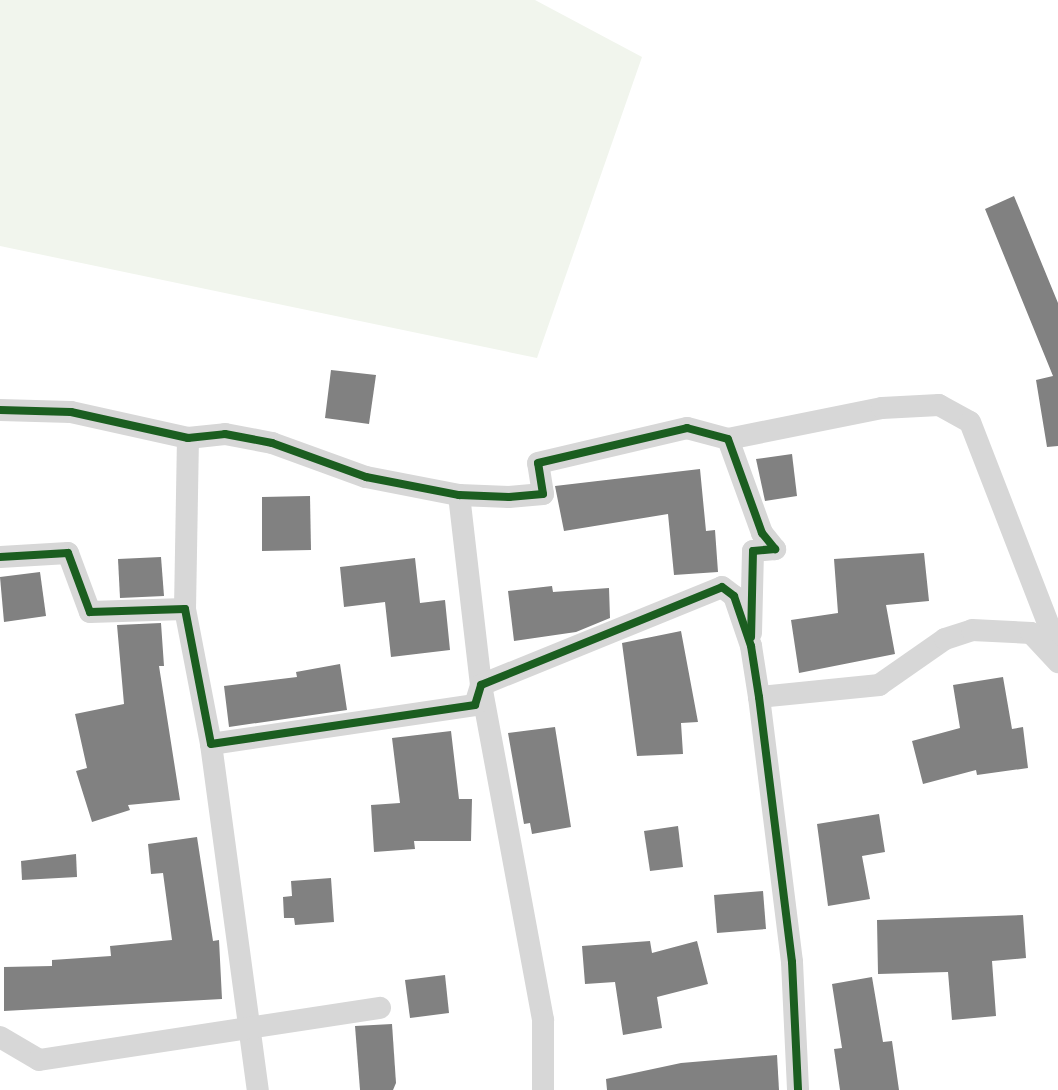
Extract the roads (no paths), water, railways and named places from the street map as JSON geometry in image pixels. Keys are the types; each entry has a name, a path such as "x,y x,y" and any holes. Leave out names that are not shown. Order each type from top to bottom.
{"street":[{"path":"0,410 71,412 188,438 225,434 272,443 366,477 459,495 543,494 537,463 687,428 728,439 882,408 939,405 970,422 1058,649"},
{"path":"188,438 185,609 211,744 258,1090"},
{"path":"728,439 762,533 775,549 753,551 751,646 792,962 798,1090"},
{"path":"459,495 481,685 543,1020 543,1090"},
{"path":"0,557 68,553 90,612 185,609"},
{"path":"481,685 722,587 734,597 751,646"},
{"path":"759,697 879,685 945,639 972,630 1031,633 1058,662"},
{"path":"211,744 475,705 481,685"},
{"path":"0,1037 39,1060 249,1030 380,1008"}]}
